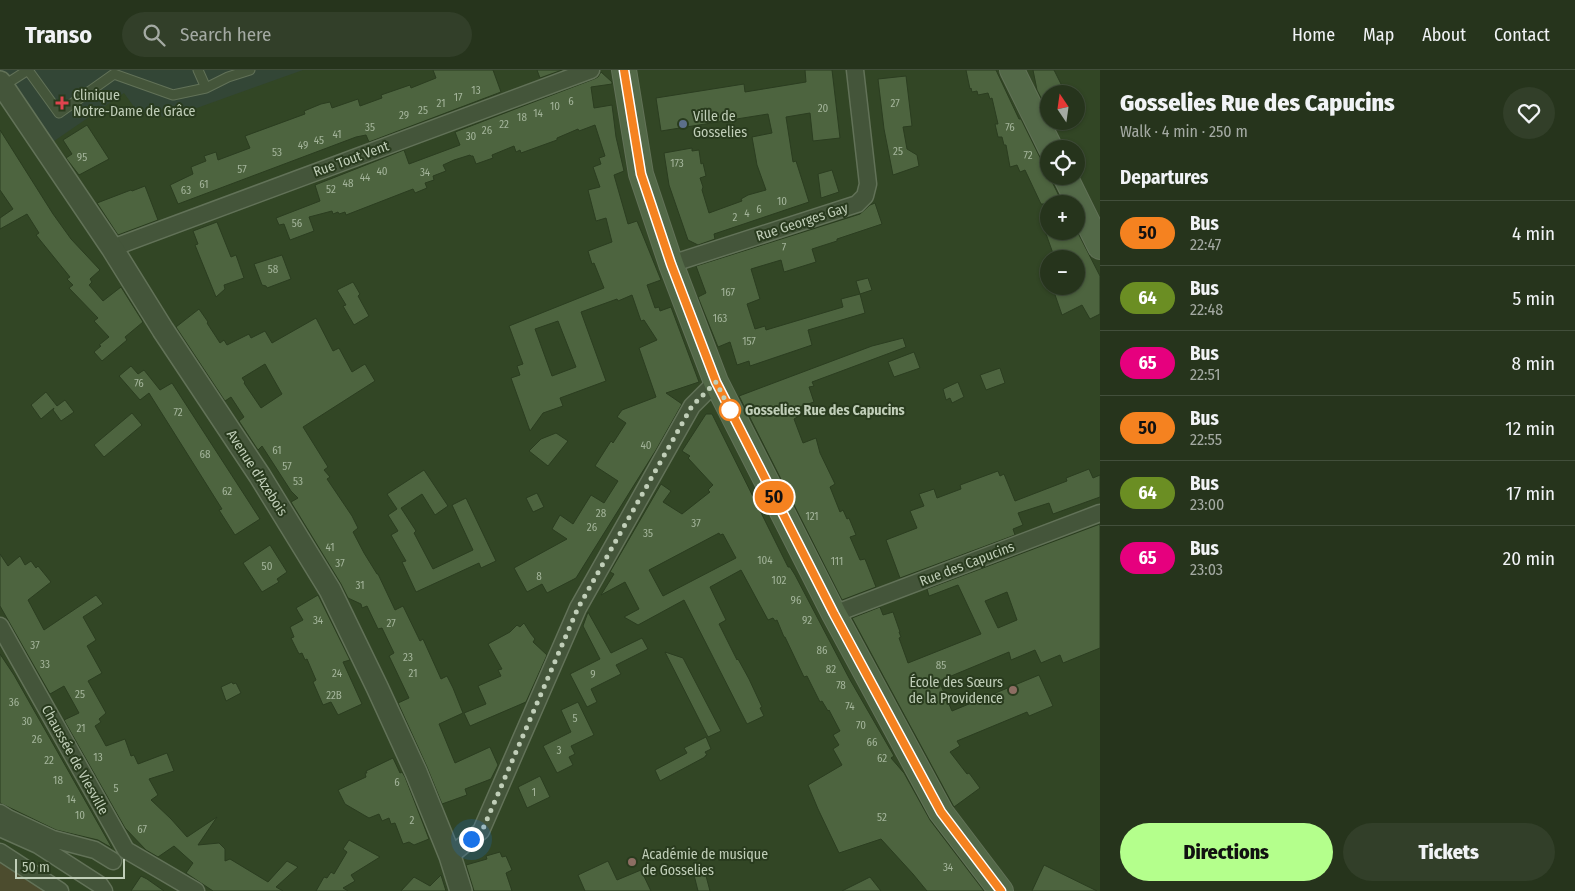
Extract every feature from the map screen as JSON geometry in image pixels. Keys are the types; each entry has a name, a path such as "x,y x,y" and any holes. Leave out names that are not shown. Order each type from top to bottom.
{"main road":[{"path":"624,70 641,174 671,264 716,382 834,614 941,812 1001,891"},
{"path":"1012,70 1047,140"},
{"path":"1069,185 1100,247"}],"street":[{"name":"Rue Tout Vent","path":"112,248 590,70"},
{"name":"Rue Georges Gay","path":"671,264 857,204 865,196 868,184 856,70"},
{"name":"Avenue d'Azebois","path":"1,84 112,248 260,476 330,590 412,764 450,856 461,891"},
{"path":"450,856 482,831 578,608 692,406 716,382"},
{"name":"Rue des Capucins","path":"834,614 1100,513"},
{"name":"Chaussée de Viesville","path":"0,626 126,850"},
{"path":"0,813 53,839 96,850 113,861"},
{"path":"0,828 38,845 100,889 113,861 126,850 196,891"},
{"path":"0,852 60,891"}],"lane":[{"path":"1,84 28,70 59,113 114,74 174,95 206,88 227,73 250,70"},
{"path":"198,70 206,88"}],"shaded area":[{"name":"Clinique Notre-Dame de Grâce","path":"0,70 303,70 169,118 137,111 124,93 44,148 0,82"},
{"path":"0,854 58,891 0,891"}],"building":[{"path":"433,70 493,70 501,92 369,142 366,135 356,137 178,204 170,185 193,174 191,167 206,161 204,156 216,152 218,160 250,148 245,136 305,114 304,111 321,104 330,102 332,108 358,99 360,106 382,98 381,95 410,85 411,88 436,78"},
{"path":"537,70 562,70 540,78"},
{"path":"805,70 832,70 840,138 813,141 810,113 786,117 793,162 796,161 809,202 714,234 715,239 698,245 688,240 669,185 664,153 692,148 692,151 699,150 701,164 703,163 706,176 700,178 709,213 742,201 741,199 748,195 766,190 757,165 752,137 772,133 768,114 661,131 656,98 744,84 745,92 806,82"},
{"path":"966,70 996,70 1040,157 1040,185 1054,185 1059,195 1040,195 1040,202 1025,170 1020,172 1017,165 1010,167 1006,145 1004,145 1002,137 998,137 995,124 998,124 992,98 990,99 988,93 978,95 977,91 972,92"},
{"path":"1033,70 1054,70 1062,85 1040,85 1040,96"},
{"path":"601,72 612,82 612,84 591,87 594,108 612,105 616,137 624,171 614,175 628,224 637,221 661,280 647,285 655,308 659,307 660,311 671,307 699,382 666,393 682,404 656,450 576,578 547,593 542,584 527,592 514,568 567,539 552,529 560,515 573,524 591,495 604,503 618,481 595,466 611,441 613,443 626,423 617,417 622,410 656,397 639,348 657,340 644,320 641,321 632,295 581,312 606,381 560,398 563,406 543,413 530,431 511,378 520,375 517,366 523,364 509,326 604,288 588,251 612,242 606,218 596,221 588,190 600,187 593,167 601,164 599,158 605,156 595,125 579,131 578,129 557,138 557,140 521,153 520,150 516,152 514,146 492,155 493,158 476,164 473,156 470,155 454,160 443,165 446,171 433,176 434,180 425,183 427,188 415,193 413,189 346,215 345,212 333,214 332,211 309,217 314,231 290,240 284,224 279,225 276,218 320,201 315,185 404,150 409,164 460,145 455,132 598,77","holes":["558,321 576,367 552,376 535,329"]},
{"path":"906,76 912,126 903,127 907,149 917,155 919,166 893,175 884,129 878,79"},
{"path":"87,125 109,159 79,175 66,158 72,154 63,140"},
{"path":"0,130 53,214 71,239 100,270 90,279 92,282 89,285 103,301 121,287 143,322 125,337 127,340 102,361 94,352 109,337 94,321 98,318 69,288 73,285 67,279 70,277 36,235 39,233 27,214 0,229 0,218 13,209 0,190"},
{"path":"832,170 839,192 821,198 818,174"},
{"path":"145,186 158,220 118,235 97,203"},
{"path":"875,203 882,224 812,249 816,262 784,272 781,260 751,269 760,299 747,304 755,329 765,326 766,330 843,307 841,299 860,294 865,313 808,330 812,345 750,366 749,361 737,365 730,342 718,347 698,297 706,293 696,266 860,214"},
{"path":"217,222 231,257 236,255 244,278 224,285 225,289 216,297 195,245 198,244 193,231"},
{"path":"1048,240 1082,240 1100,276 1100,314 1090,319 1082,305 1062,315 1055,295 1085,295 1085,250 1052,250"},
{"path":"282,255 291,279 267,288 262,285 254,264"},
{"path":"868,278 872,290 860,294 856,281"},
{"path":"353,282 369,316 354,325 343,306 346,305 337,290"},
{"path":"199,309 220,343 224,340 227,345 249,334 251,338 265,331 272,343 316,318 333,351 339,348 352,372 365,364 375,381 303,427 328,467 324,470 330,477 327,479 352,516 358,528 353,532 378,574 395,610 403,606 420,641 423,639 441,679 447,676 453,688 463,713 439,724 455,763 490,747 498,765 491,779 465,789 467,795 442,804 398,703 409,698 389,656 394,653 382,628 378,629 367,606 362,608 361,604 348,598 291,502 298,498 291,491 262,446 258,450 239,421 244,417 231,397 225,401 176,327","holes":["265,364 282,394 261,408 242,378"]},
{"path":"903,338 906,347 812,382 814,386 809,387 814,402 796,408 799,416 794,419 803,443 816,438 820,453 835,484 830,487 840,512 843,510 847,519 849,518 856,535 850,537 860,560 865,559 876,587 842,600 739,396 872,346"},
{"path":"914,352 920,368 894,377 888,362"},
{"path":"131,366 138,374 144,370 160,390 172,383 260,519 235,535 219,510 222,509 149,393 140,400 119,376"},
{"path":"1000,368 1005,383 986,390 980,375"},
{"path":"958,382 964,397 952,403 950,398 946,400 943,389"},
{"path":"46,392 57,406 65,400 74,412 61,421 53,410 54,408 41,419 31,405"},
{"path":"132,413 142,425 104,457 94,445"},
{"path":"706,414 712,414 788,567 790,567 795,575 849,678 894,756 891,758 904,773 930,820 984,891 927,891 881,839 839,853 808,785 842,765 833,749 839,745 833,735 840,731 829,710 822,701 820,702 807,676 804,677 777,620 775,621 773,618 768,620 741,570 710,587 726,620 719,624 762,707 760,708 764,716 747,724 684,600 638,625 624,617 639,609 625,582 601,595 614,574 610,572 661,484 671,491 663,502 682,514 710,492 708,490 713,485 688,458 690,456 682,451","holes":["719,533 720,535 723,534 736,558 663,596 649,570"]},
{"path":"556,433 568,441 548,466 529,451 541,439"},
{"path":"1089,469 1093,478 1100,475 1100,497 1053,514 1049,503 1018,513 1023,525 1013,529 1015,535 900,578 886,540 917,528 910,511 924,506 919,494 934,489 937,498 961,489 960,485 998,471 1000,476 1004,474 1015,501 1067,481 1066,478"},
{"path":"424,470 448,506 435,515 422,494 401,508 416,531 414,533 433,569 473,550 452,505 466,498 496,561 481,568 479,563 416,592 402,562 406,561 391,535 398,531 388,515 397,509 387,494"},
{"path":"537,493 544,507 533,512 526,498"},
{"path":"1100,524 1100,648 1063,663 1060,655 1041,663 1035,650 1011,660 1009,652 939,681 952,711 1039,675 1053,706 1029,716 1027,712 957,741 960,746 950,752 980,788 954,807 852,618 880,607 883,615 893,612 900,632 901,637 899,638 908,663 981,634 958,585 929,596 927,589","holes":["1007,592 1017,620 998,628 985,601"]},
{"path":"270,545 287,572 277,579 279,582 262,592 243,563"},
{"path":"0,554 8,566 20,556 25,565 31,561 36,568 38,566 51,582 28,600 44,630 96,595 103,604 83,617 96,640 87,646 102,673 88,681 106,713 99,719 101,722 95,726 106,746 125,739 131,756 134,755 138,764 167,753 174,771 149,779 158,795 151,800 187,837 217,817 198,845 219,843 225,849 225,861 230,859 268,882 287,861 298,867 276,887 283,891 213,891 186,873 193,863 174,846 158,857 146,850 125,828 64,720 79,713 64,686 50,694 0,606"},
{"path":"318,595 350,660 343,662 362,704 338,715 331,702 323,705 313,682 316,680 307,659 305,660 302,653 299,654 291,638 294,637 290,627 303,620 296,608"},
{"path":"588,612 611,653 642,638 648,649 616,665 621,674 591,689 597,702 587,707 570,674 600,659 583,626"},
{"path":"524,623 535,639 533,642 547,655 526,702 470,726 464,713 486,704 478,686 501,676 498,670 502,669 488,644 510,632 517,625 520,627"},
{"path":"665,652 683,658 721,731 708,737"},
{"path":"0,654 14,675 112,848 98,840 56,830 0,803"},
{"path":"232,682 233,684 236,683 241,693 226,701 221,687"},
{"path":"578,702 594,735 571,746 575,754 569,757 573,765 557,773 543,746 571,732 561,710"},
{"path":"706,737 711,749 705,752 707,755 705,757 660,781 655,770 687,753 684,748"},
{"path":"393,758 400,773 402,772 405,777 429,839 414,845 409,842 403,844 395,823 391,824 389,818 382,821 379,814 369,818 345,804 338,790 366,777 366,771"},
{"path":"540,776 550,797 527,808 518,787"},
{"path":"349,840 380,857 351,875 355,881 343,888 348,891 316,891 324,877 327,878 331,872 334,874 347,852 343,849"},
{"path":"500,852 502,857 506,856 512,870 506,873 512,891 474,891 466,865 487,859 486,856"},
{"path":"608,861 617,880 641,870 651,891 585,891 578,875"},
{"path":"1044,865 1097,891 1032,891"},
{"path":"705,872 710,891 698,891 694,875"},
{"path":"441,875 446,891 401,891 414,877 430,886"},
{"path":"141,876 147,879 164,891 131,891"},
{"path":"870,877 881,891 842,891"}],"bus line":[{"name":"50","path":"624,70 641,174 671,264 716,382 834,614 941,812 1001,891"}],"place":[{"name":"Clinique Notre-Dame de Grâce","path":"62,103"},
{"name":"Ville de Gosselies","path":"683,124"},
{"name":"Gosselies Rue des Capucins","path":"730,410"},
{"name":"École des Sœurs de la Providence","path":"1013,690"},
{"name":"Académie de musique de Gosselies","path":"632,862"}],"route":[{"path":"471,839 482,831 578,608 692,406 716,382 730,410"}]}
